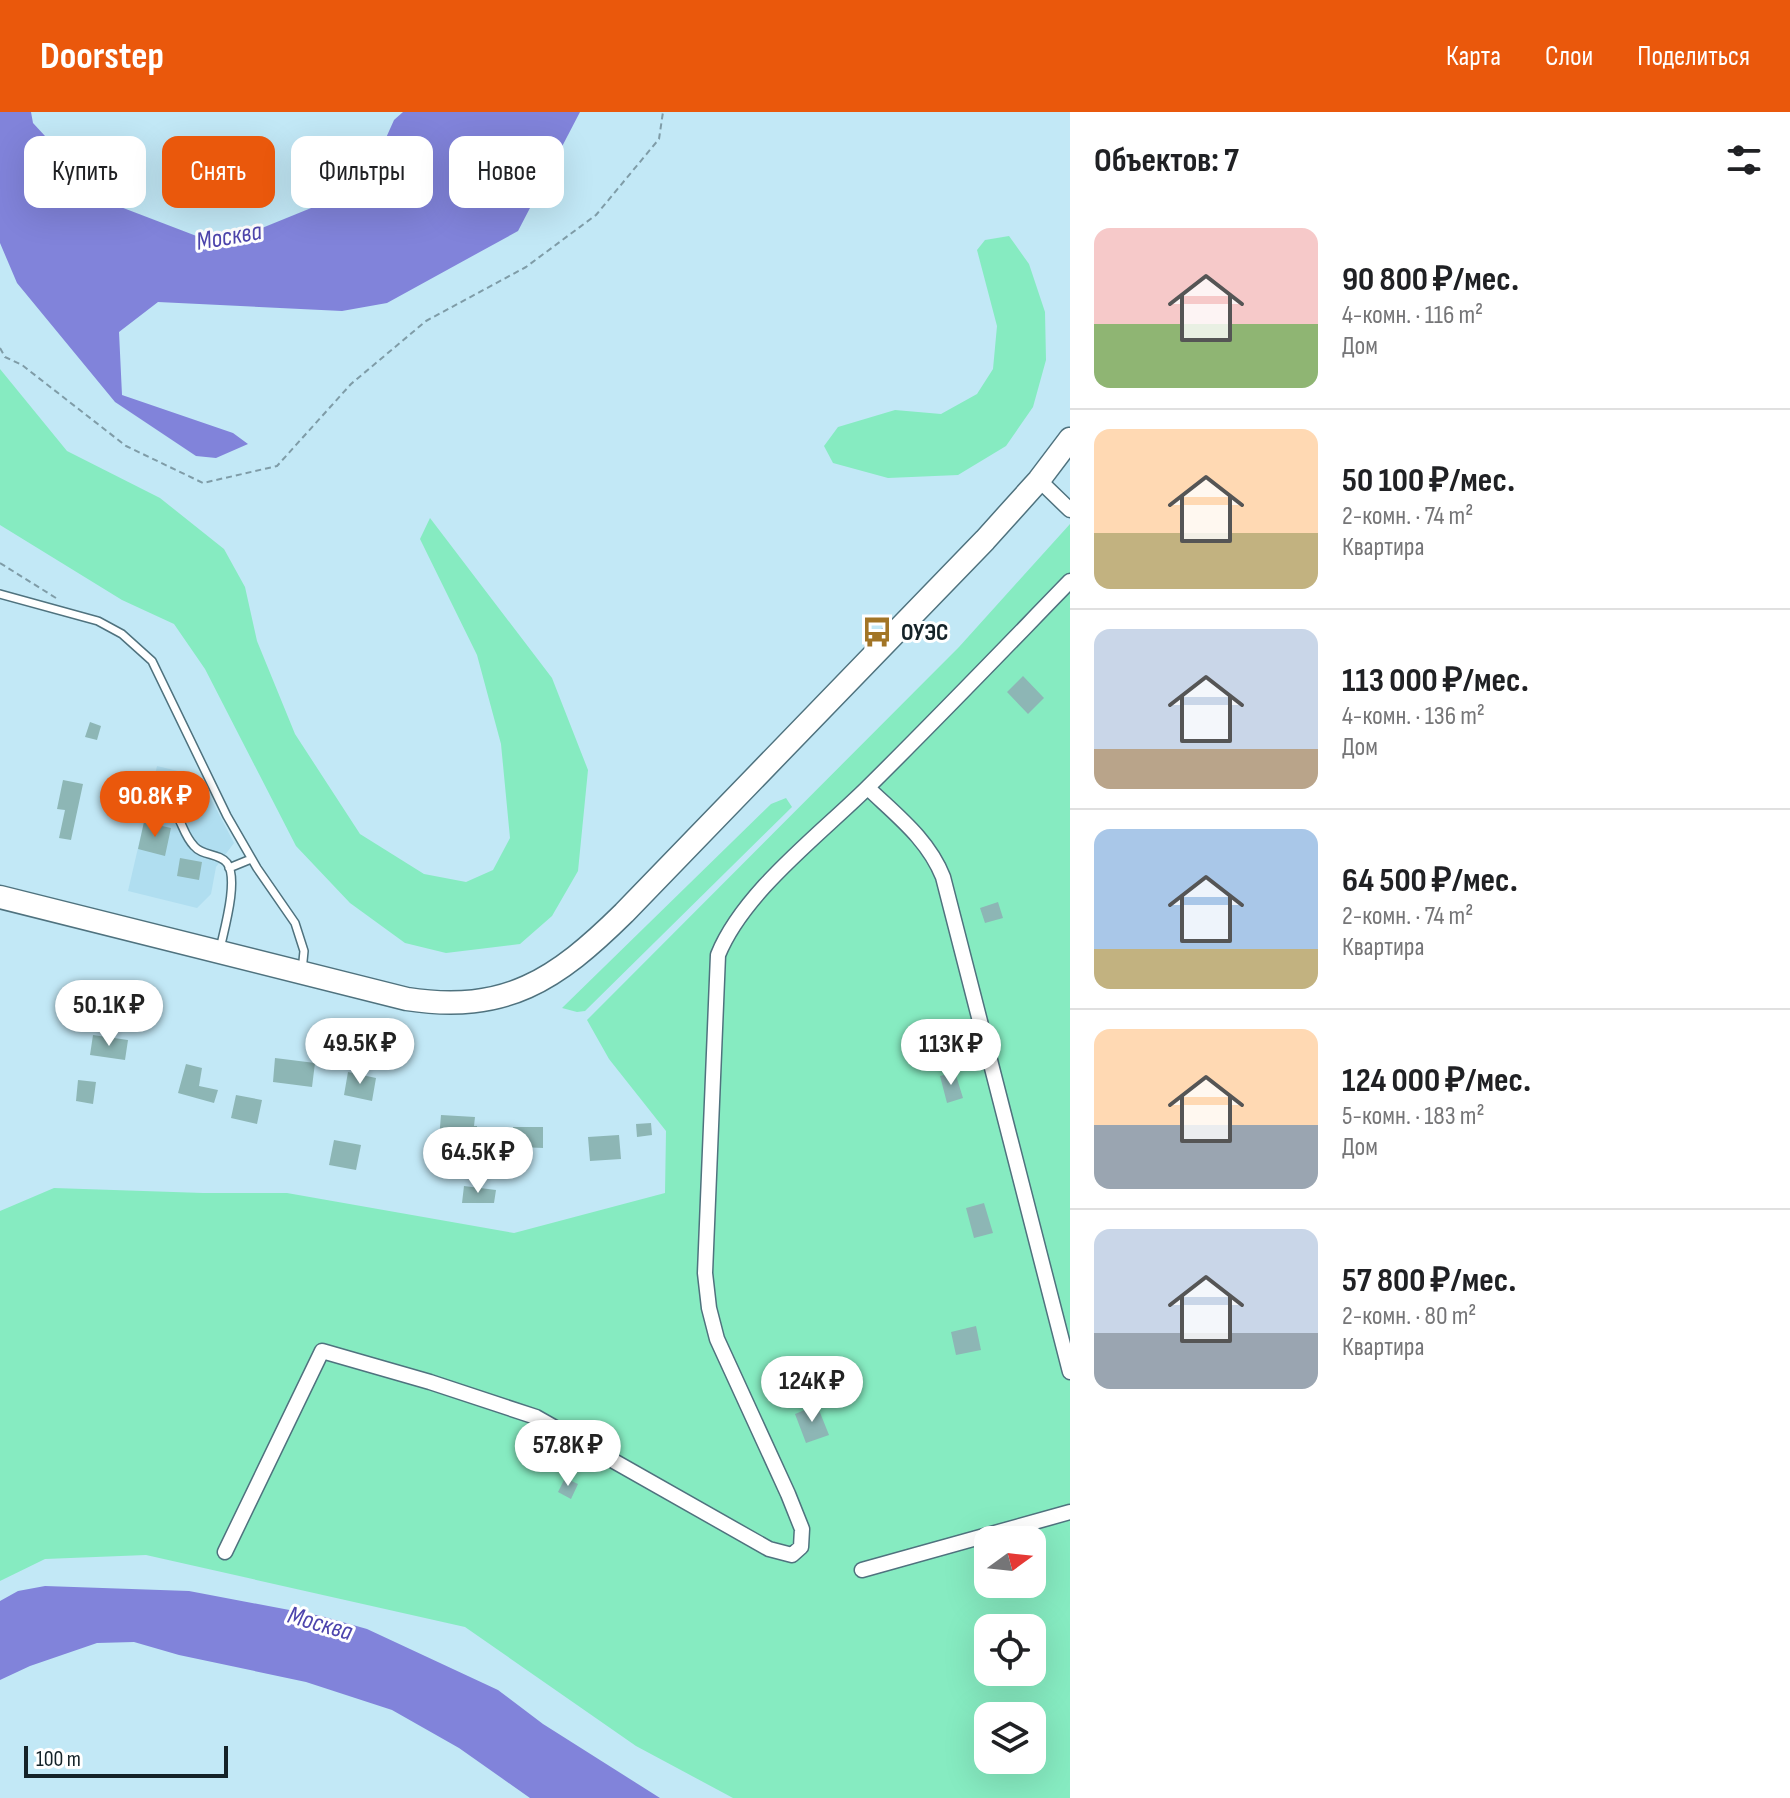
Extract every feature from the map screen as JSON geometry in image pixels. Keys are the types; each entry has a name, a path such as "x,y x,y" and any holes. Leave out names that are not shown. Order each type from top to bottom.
{"main road":[{"path":"0,897 407,999 457,1004 513,993 563,967 603,935 985,540 1039,480 1070,439"}],"street":[{"path":"1039,480 1069,505"},
{"path":"225,1552 322,1351 536,1417 769,1549 792,1555 801,1547 802,1529 717,1339 709,1308 705,1273 718,955 727,932 751,901 868,788 1070,581"},
{"path":"868,788 923,841 943,877 1070,1372"},
{"path":"862,1570 1070,1512"}],"lane":[{"path":"0,594 98,621 122,634 152,661 221,805 251,859 295,923 304,951 302,973"},
{"path":"161,803 172,807 194,847 224,860 229,868 228,914 219,951"},
{"path":"229,868 251,859"}],"path":[{"path":"0,354 22,365 126,446 203,483 277,466 351,384 426,321 526,267 596,215 659,139 663,112"},
{"path":"0,348 5,357"},
{"path":"0,563 60,601"}],"shaded area":[{"path":"157,766 199,776 234,843 216,867 211,894 197,908 128,891"}],"green space":[{"path":"1009,236 1029,264 1045,312 1046,360 1033,407 1006,446 958,475 888,478 833,463 824,446 838,427 895,410 941,414 977,394 993,369 997,326 977,250 985,240"},
{"path":"0,369 67,451 160,498 224,549 245,587 257,641 295,734 360,834 424,874 466,882 493,870 510,838 501,744 477,655 420,539 430,518 552,678 588,770 578,871 552,916 520,944 446,953 405,943 350,903 296,846 205,669 174,624 122,600 0,525"},
{"path":"1070,524 1070,1798 733,1798 636,1746 465,1627 146,1555 45,1559 0,1581 0,1211 54,1188 287,1193 514,1233 665,1193 666,1131 609,1059 587,1020 959,647"},
{"path":"786,798 792,807 585,1011 562,1008 771,804"}],"water":[{"path":"0,112 31,112 33,123 45,136 24,136 24,208 123,208 220,245 311,208 433,208 433,136 387,136 394,120 403,112 580,112 564,143 564,136 449,136 449,208 530,208 518,231 387,303 342,311 158,302 119,332 122,395 233,433 248,444 216,458 196,456 115,402 17,283 0,243"},
{"name":"Москва","path":"45,1586 189,1591 321,1616 367,1629 498,1690 543,1724 660,1798 530,1798 459,1748 392,1710 306,1682 179,1655 134,1642 97,1643 0,1680 0,1601 18,1591"}],"building":[{"path":"1023,676 1044,698 1028,714 1007,692"},
{"path":"90,722 101,726 97,740 85,737"},
{"path":"63,780 83,784 71,840 59,838 65,810 57,809"},
{"path":"144,822 171,828 165,856 138,849"},
{"path":"180,858 202,862 199,880 177,876"},
{"path":"998,902 1003,918 985,923 980,908"},
{"path":"336,1034 357,1037 354,1053 333,1050"},
{"path":"93,1035 128,1040 125,1060 90,1055"},
{"path":"275,1058 315,1063 312,1087 273,1082"},
{"path":"186,1064 202,1068 199,1086 218,1090 214,1103 178,1093"},
{"path":"348,1072 376,1078 372,1101 344,1095"},
{"path":"955,1072 963,1098 947,1103 940,1076"},
{"path":"78,1080 96,1082 93,1104 76,1101"},
{"path":"236,1095 262,1100 257,1124 231,1118"},
{"path":"441,1115 475,1117 477,1130 513,1133 513,1127 543,1127 543,1148 476,1145 475,1153 456,1151 457,1141 439,1139"},
{"path":"651,1123 652,1135 637,1137 636,1124"},
{"path":"619,1135 621,1159 590,1161 588,1137"},
{"path":"334,1140 361,1145 356,1170 329,1165"},
{"path":"464,1186 496,1190 494,1203 462,1203"},
{"path":"984,1203 993,1233 974,1238 966,1208"},
{"path":"976,1326 981,1350 956,1355 951,1332"},
{"path":"817,1405 829,1435 806,1443 795,1414"},
{"path":"565,1478 578,1484 571,1499 558,1492"}],"place":[{"name":"ОУЭС","path":"877,632"}]}
